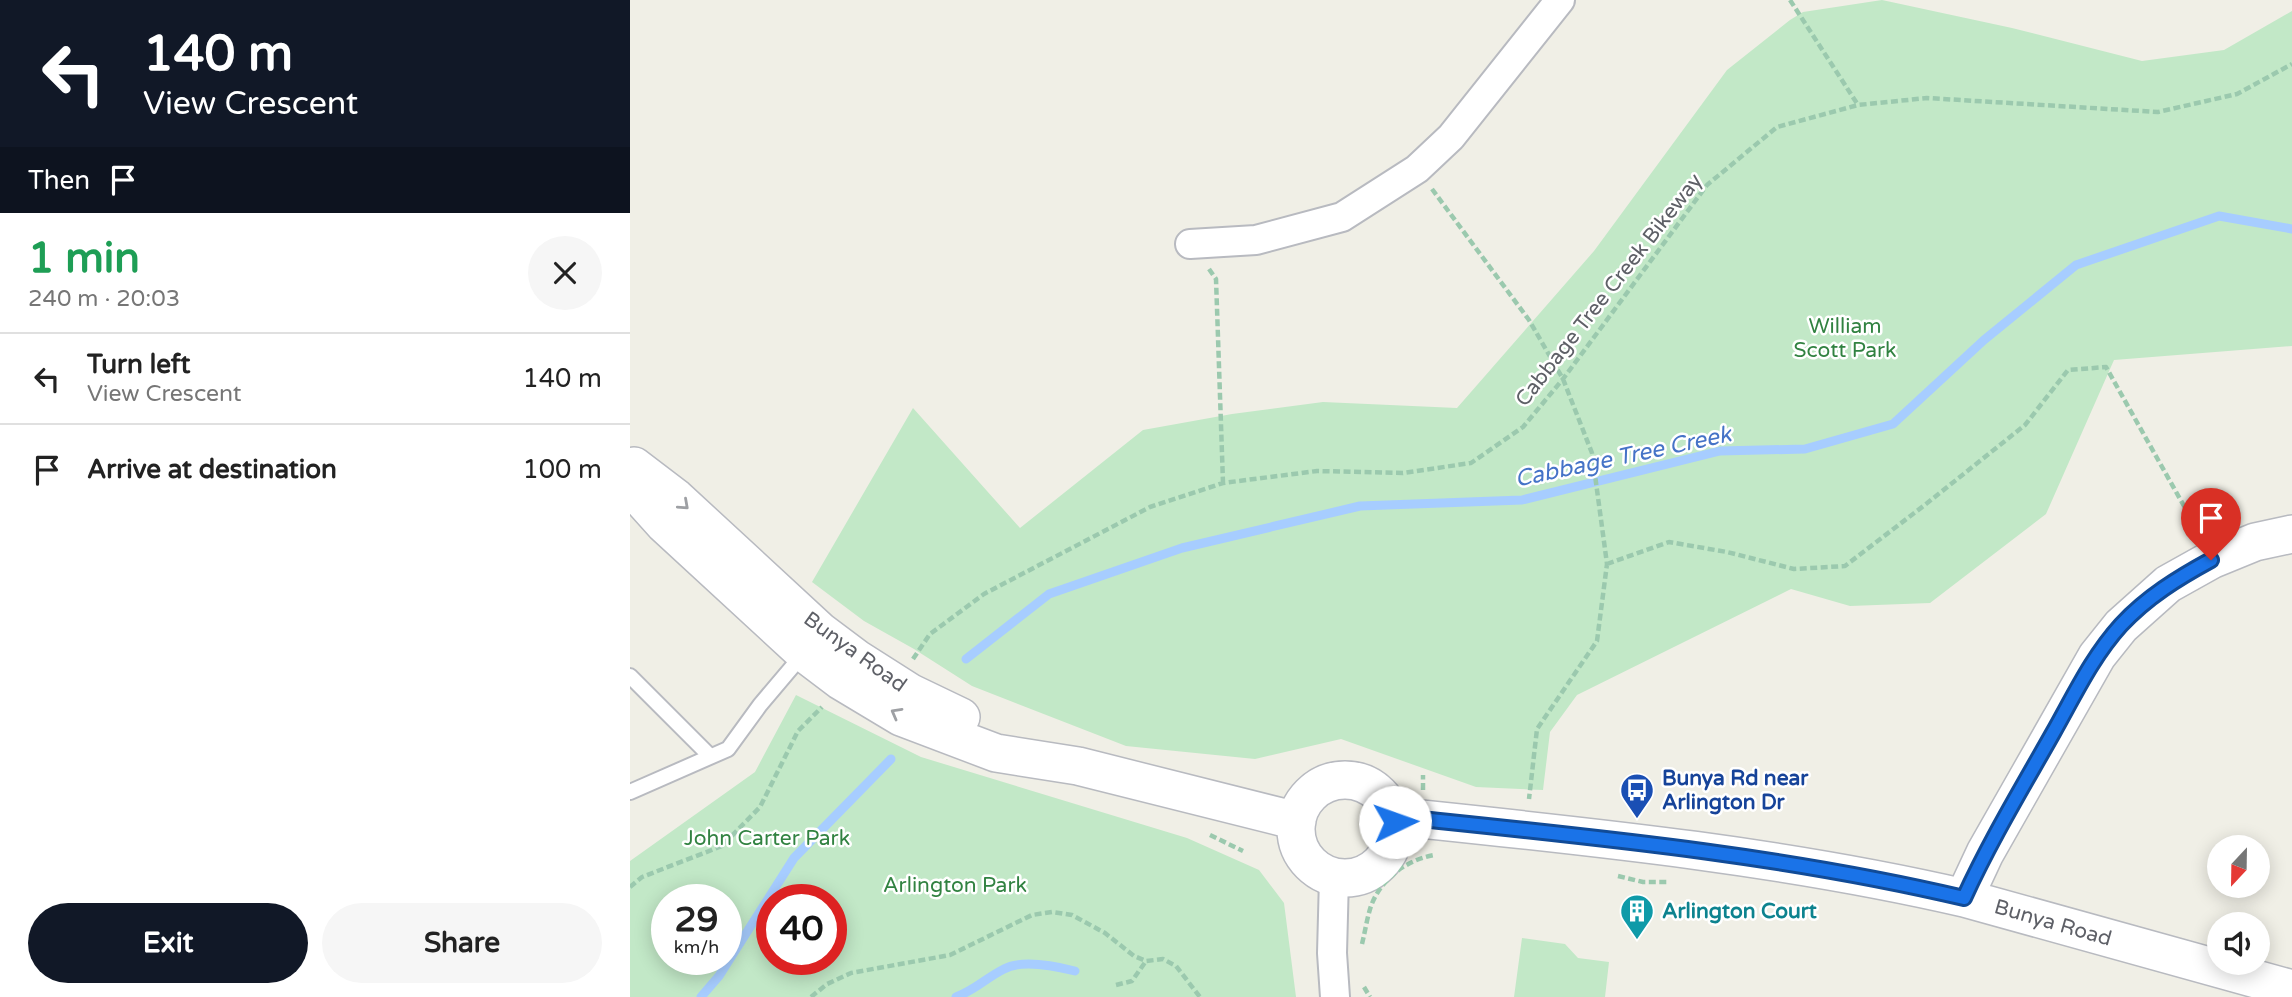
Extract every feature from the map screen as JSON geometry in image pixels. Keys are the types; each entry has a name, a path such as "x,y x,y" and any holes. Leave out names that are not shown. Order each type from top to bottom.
{"street":[{"path":"1190,244 1256,240 1342,217 1416,169 1451,137 1560,0"},
{"name":"Bunya Road","path":"630,463 676,498 812,642 841,681 901,717 996,753 1078,766 1297,821"},
{"name":"Bunya Road","path":"630,486 664,524 812,642"},
{"path":"1964,898 1985,853 2097,656 2121,626 2168,584 2211,560 2255,542 2292,534"},
{"path":"1338,780 1354,781 1375,790 1390,807 1395,822 1395,838 1389,853 1379,866 1366,875 1350,879 1334,878 1308,863 1300,850 1296,835 1297,821 1302,806 1311,793 1338,780"},
{"name":"Bunya Road","path":"1395,822 1421,819 1754,858 1921,888 2292,989"},
{"path":"1334,878 1332,953 1335,997"}],"lane":[{"path":"630,792 728,749 812,642"},
{"path":"630,676 710,757"}],"path":[{"path":"1790,0 1858,105"},
{"name":"Cabbage Tree Creek Bikeway","path":"909,664 930,635 984,594 1150,507 1223,483 1317,471 1403,473 1471,463 1522,427 1563,379 1707,185 1777,127 1858,105 1927,98 2158,112 2237,94 2292,64"},
{"path":"1416,169 1529,320 1563,379 1592,453 1607,564 1597,641 1537,729 1529,801"},
{"path":"1190,244 1216,279 1223,483"},
{"path":"1607,564 1669,542 1727,552 1794,569 1845,566 2025,425 2068,370 2106,367 2200,535 2211,560"},
{"path":"630,887 642,877 722,846 760,807 798,731 825,704"},
{"path":"1359,957 1372,904 1404,864 1421,857"},
{"path":"811,997 827,984 851,973 950,955 1032,915 1052,912 1072,915 1105,933 1134,956 1146,961 1163,959 1176,966 1200,997"},
{"path":"1116,985 1132,981 1146,961"}],"green space":[{"name":"William Scott Park","path":"1882,0 2012,28 2142,61 2224,50 2292,11 2292,346 2114,360 2046,514 1930,603 1850,606 1791,589 1577,695 1550,732 1543,790 1476,787 1341,739 1255,759 1126,746 972,686 864,621 812,582 913,408 1020,528 1143,430 1232,414 1323,402 1457,408 1594,251 1727,70 1803,12"},
{"name":"Arlington Park","path":"796,695 921,757 1187,838 1259,870 1284,903 1296,997 630,997 630,861 755,772"},
{"path":"1522,938 1565,944 1578,958 1609,962 1605,997 1514,997"}],"waterway":[{"name":"Cabbage Tree Creek","path":"966,659 1049,594 1182,548 1360,506 1522,500 1720,451 1805,449 1893,424 1984,340 2076,265 2219,216 2292,229"},
{"name":"Cabbage Tree Creek","path":"701,997 719,976 794,858 891,759"},
{"path":"956,997 998,972 1020,964 1039,964 1075,971"}],"place":[{"name":"Bunya Rd near Arlington Dr","path":"1637,820"},
{"name":"Arlington Court","path":"1637,941"}],"route":[{"path":"1395,822 1421,819 1754,858 1964,898 1985,853 2097,656 2140,607 2168,584 2211,560"}],"park label":[{"name":"John Carter Park","path":"767,838"}]}
